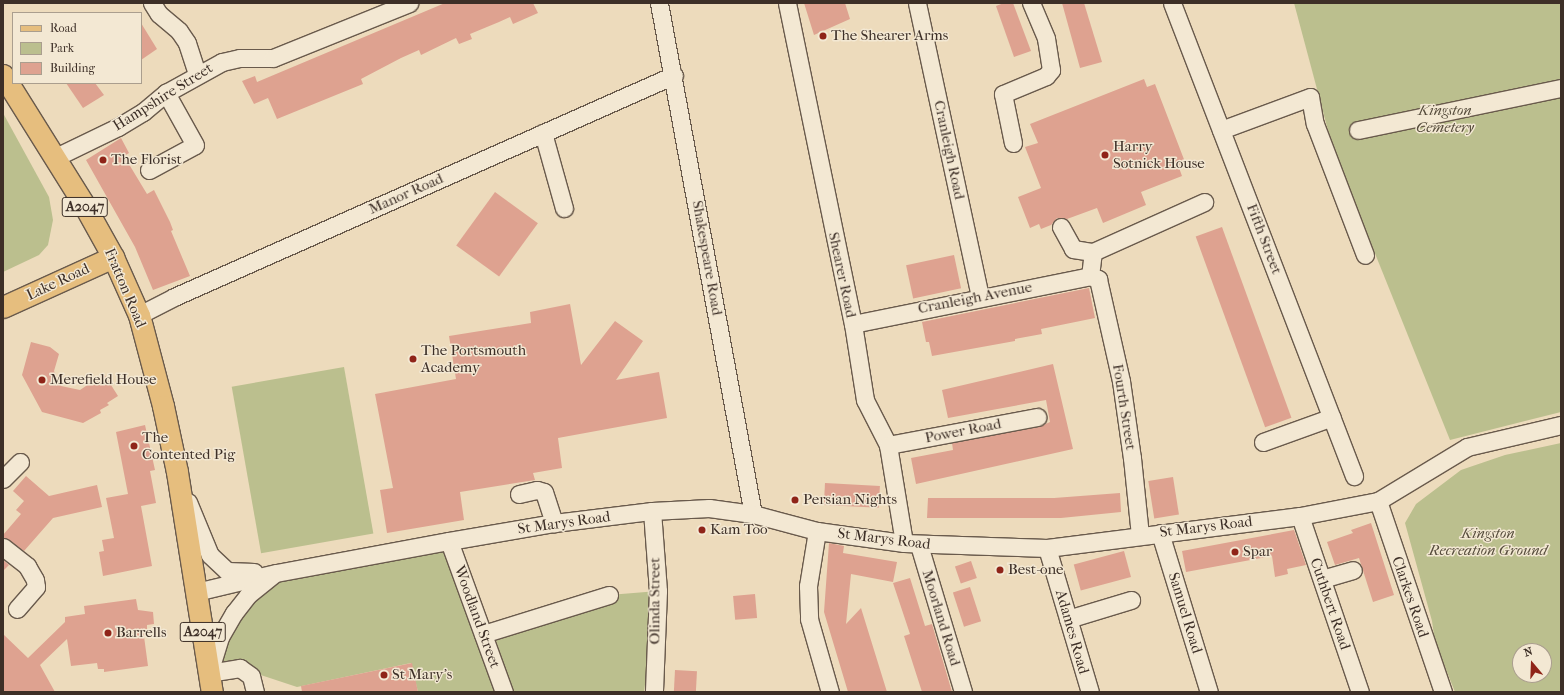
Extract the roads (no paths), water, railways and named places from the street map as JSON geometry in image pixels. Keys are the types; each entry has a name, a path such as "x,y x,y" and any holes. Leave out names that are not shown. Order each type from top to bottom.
{"main road":[{"name":"Fratton Road","path":"3,75 56,157 113,257 139,315 163,406 176,472 211,682"},
{"name":"Lake Road","path":"3,307 113,257"}],"street":[{"path":"152,3 159,14 188,43 197,74"},
{"name":"Hampshire Street","path":"56,157 143,112 166,93 197,74 222,62 240,58 273,58 409,3"},
{"name":"Shakespeare Road","path":"659,3 674,75 753,514"},
{"name":"Cranleigh Road","path":"917,3 980,297"},
{"path":"1013,143 1003,94 1046,76 1051,70 1046,38 1031,3"},
{"name":"Fifth Street","path":"1172,3 1354,476"},
{"name":"Shearer Road","path":"789,4 852,324 865,400 888,445 912,544"},
{"name":"Manor Road","path":"139,315 174,297 674,75"},
{"path":"1358,130 1561,88"},
{"path":"149,170 195,145 166,93"},
{"path":"1222,130 1310,97 1315,124 1365,255"},
{"path":"542,133 564,208"},
{"path":"1061,227 1073,249 1093,252 1204,202"},
{"name":"Fourth Street","path":"1093,252 1094,278 1121,381 1132,458 1140,536"},
{"name":"Cranleigh Avenue","path":"852,324 980,297 1094,278"},
{"name":"Power Road","path":"888,445 1038,417"},
{"path":"1263,442 1332,417"},
{"name":"St Marys Road","path":"196,592 276,573 554,523 652,511 709,508 753,514 817,531 912,544 1047,548 1300,516 1378,501 1467,447 1561,425"},
{"path":"176,472 210,555 227,571 276,573"},
{"path":"519,494 537,490 544,492 554,523"},
{"name":"Clarkes Road","path":"1378,501 1443,692"},
{"name":"Olinda Street","path":"652,511 658,591 654,692"},
{"name":"Cuthbert Road","path":"1300,516 1360,692"},
{"path":"817,531 808,586 809,619 830,692"},
{"name":"Samuel Road","path":"1160,533 1209,692"},
{"name":"Woodland Street","path":"449,541 504,692"},
{"name":"Moorland Road","path":"912,544 963,692"},
{"path":"3,547 27,566 35,580 36,587 17,608"},
{"name":"Adames Road","path":"1047,548 1090,692"},
{"path":"1322,579 1354,570"},
{"path":"211,682 220,637 234,613 248,595 276,573"},
{"path":"483,634 609,595"},
{"path":"1068,619 1131,600"},
{"path":"211,682 240,668 251,676 255,692"}],"place":[{"name":"The Shearer Arms","path":"823,36"},
{"name":"Harry Sotnick House","path":"1105,155"},
{"name":"The Florist","path":"103,160"},
{"name":"The Portsmouth Academy","path":"413,359"},
{"name":"Merefield House","path":"42,380"},
{"name":"The Contented Pig","path":"134,446"},
{"name":"Persian Nights","path":"795,500"},
{"name":"Kam Too","path":"702,530"},
{"name":"Spar","path":"1235,552"},
{"name":"Best-one","path":"1000,570"},
{"name":"Barrells","path":"108,633"},
{"name":"St Mary's","path":"384,675"}],"park label":[{"name":"Kingston Cemetery","path":"1445,118"},
{"name":"Kingston Recreation Ground","path":"1488,542"}]}
